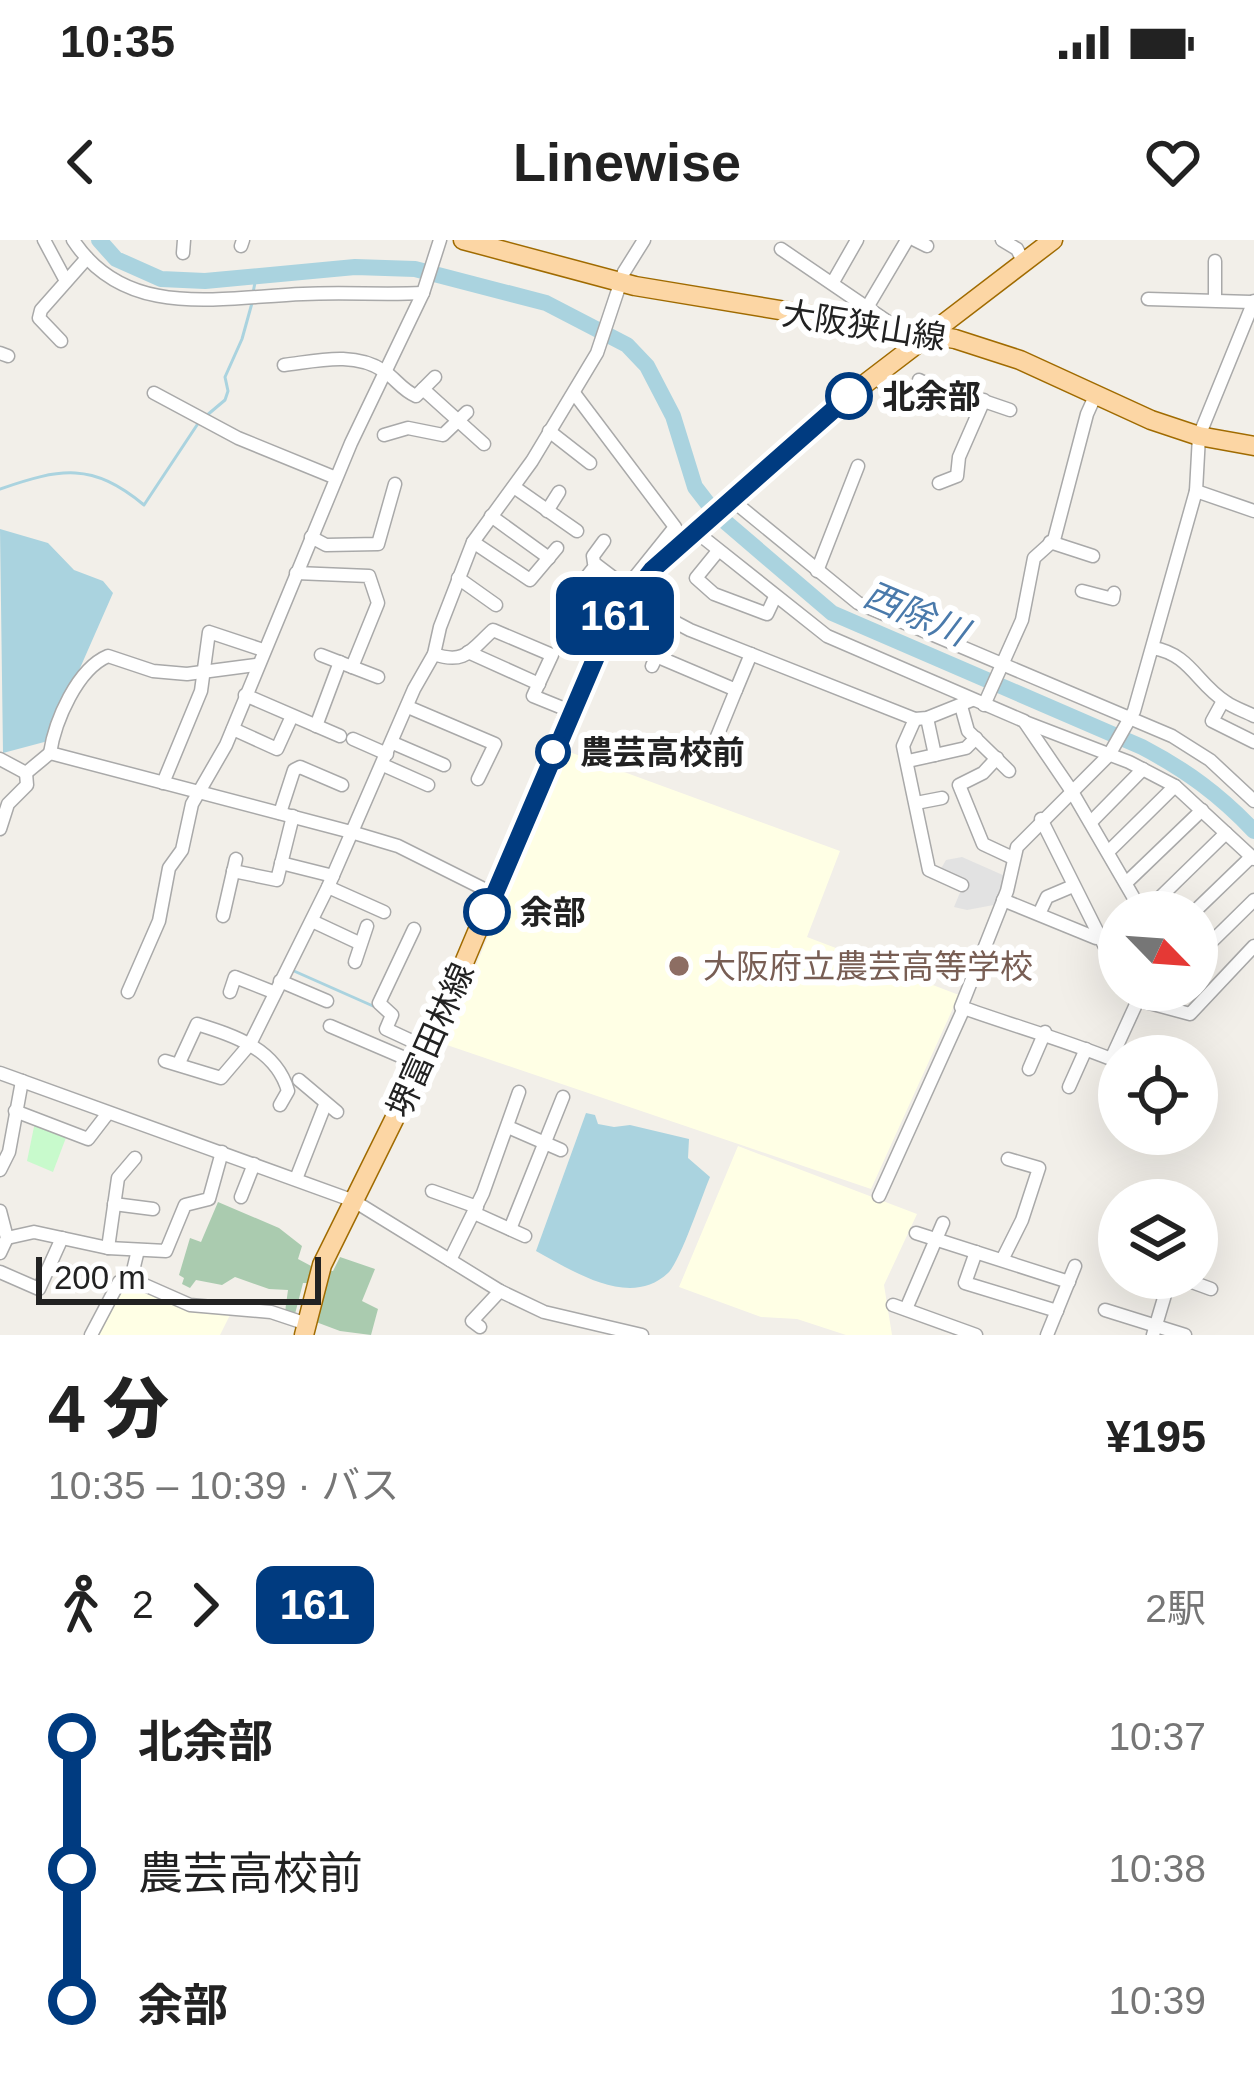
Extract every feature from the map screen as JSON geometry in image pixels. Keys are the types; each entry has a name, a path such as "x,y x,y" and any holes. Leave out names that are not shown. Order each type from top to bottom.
{"main road":[{"name":"堺富田林線","path":"306,1329 322,1265 425,1057 570,711 628,591 1020,250 1053,240"},
{"name":"大阪狭山線","path":"472,241 623,284 863,315 901,331 993,350 1150,420 1198,436 1254,446"}],"street":[{"path":"44,240 66,281"},
{"path":"73,240 87,258 131,290 177,301 424,291"},
{"path":"128,992 159,921 169,868 182,850 192,805 233,729 336,478 424,291 440,240"},
{"path":"526,258 537,240"},
{"path":"280,1105 288,1090 282,1069 250,1044 213,1029 194,1025 172,1062 221,1078 250,1044 331,881 434,654 473,542 574,393 598,350 624,272 644,240"},
{"path":"833,282 857,240"},
{"path":"1002,240 1020,250"},
{"path":"779,243 833,282 863,315 916,242"},
{"path":"61,340 39,318 87,258"},
{"path":"1215,261 1215,300"},
{"path":"1098,1055 1045,1032 1012,1026 961,1007 1003,900 1013,858 1026,834 1109,755 1131,717 1196,491 1198,436 1252,302 1170,304 1148,299"},
{"path":"284,365 347,357 384,370 404,391 416,396 435,377"},
{"path":"874,376 900,399"},
{"path":"919,380 956,399 984,400 1010,410"},
{"path":"423,388 463,416 484,444"},
{"path":"154,393 225,432 336,478"},
{"path":"574,393 675,527 652,550 628,591"},
{"path":"1009,771 968,731 976,704 1003,664 1022,620 1034,559 1054,540 1096,394"},
{"path":"939,483 957,476 959,457 984,400"},
{"path":"384,435 409,428 443,435 463,416"},
{"path":"549,430 590,463"},
{"path":"817,571 858,466"},
{"path":"311,537 326,544 379,544 395,484"},
{"path":"514,487 577,531"},
{"path":"1196,491 1254,511"},
{"path":"547,511 559,492"},
{"path":"729,502 858,603 1193,747 1254,801"},
{"path":"473,542 530,580 553,553 491,516"},
{"path":"696,530 826,636 1175,786 1252,858 1217,891"},
{"path":"604,541 592,556 596,565 639,603 673,620 921,718 976,704"},
{"path":"1050,542 1093,556"},
{"path":"718,551 696,578 714,595 767,614 775,597"},
{"path":"577,589 596,565"},
{"path":"296,573 369,576 378,602 316,726"},
{"path":"458,578 496,605"},
{"path":"1082,591 1112,599 1114,592"},
{"path":"673,620 654,661 736,690"},
{"path":"434,654 452,660 494,630 552,656 533,696 570,711"},
{"path":"163,783 201,692 209,632 263,650"},
{"path":"1154,648 1183,658 1223,701 1254,716"},
{"path":"468,652 539,684"},
{"path":"716,739 751,654"},
{"path":"321,655 378,677"},
{"path":"26,773 50,753 81,676 101,658 187,674 256,665"},
{"path":"245,695 388,754 444,765"},
{"path":"1223,701 1212,721 1254,742"},
{"path":"408,707 496,744 478,779"},
{"path":"233,729 277,748 292,716"},
{"path":"921,718 935,755"},
{"path":"921,718 903,746 929,870 962,885"},
{"path":"1024,721 1130,891"},
{"path":"908,761 965,748 976,738"},
{"path":"50,753 398,846 494,894"},
{"path":"388,754 428,785"},
{"path":"997,758 983,773 959,784 982,844 1013,858"},
{"path":"0,759 26,773"},
{"path":"223,916 234,865 277,880 294,770 301,767 342,785"},
{"path":"1090,822 1143,769"},
{"path":"0,829 8,805 27,785 26,773"},
{"path":"1108,852 1175,786"},
{"path":"916,803 942,798"},
{"path":"1126,884 1202,810"},
{"path":"1041,819 1098,938"},
{"path":"1165,891 1226,833"},
{"path":"925,846 942,841"},
{"path":"281,863 331,881 384,912"},
{"path":"1039,914 1047,897 1073,886"},
{"path":"1003,900 1098,938"},
{"path":"1218,936 1254,901"},
{"path":"312,921 359,944"},
{"path":"355,962 367,926"},
{"path":"414,928 379,1003 392,1015 386,1029 425,1057"},
{"path":"1125,1035 1138,1000 1190,1014 1254,946"},
{"path":"230,992 236,977 327,1001"},
{"path":"879,1196 964,1008"},
{"path":"213,1029 218,1015"},
{"path":"330,1026 425,1057"},
{"path":"1029,1069 1045,1032"},
{"path":"1069,1088 1086,1049"},
{"path":"0,1073 354,1201 500,1292 544,1312 642,1335"},
{"path":"296,1179 332,1109 299,1080"},
{"path":"0,1170 9,1152 22,1081"},
{"path":"450,1260 476,1210 519,1092"},
{"path":"509,1229 563,1097"},
{"path":"15,1111 88,1139 108,1113"},
{"path":"508,1127 561,1150"},
{"path":"7,1238 34,1232 108,1248 166,1251 185,1205 209,1199 222,1152"},
{"path":"108,1248 118,1178 135,1157"},
{"path":"1002,1260 1022,1220 1039,1168 1008,1159"},
{"path":"241,1197 254,1164"},
{"path":"432,1190 525,1236"},
{"path":"114,1204 153,1209"},
{"path":"0,1211 7,1238 0,1253"},
{"path":"943,1223 900,1307 976,1335"},
{"path":"916,1233 1069,1282"},
{"path":"0,1272 39,1289 62,1238"},
{"path":"131,1279 138,1250"},
{"path":"976,1252 965,1283 1057,1311"},
{"path":"1047,1335 1075,1266"},
{"path":"92,1335 119,1282 131,1279 190,1305 271,1312 306,1329"},
{"path":"480,1327 472,1321 500,1292"},
{"path":"1154,1330 1164,1299"},
{"path":"1105,1310 1154,1330 1185,1335"}],"shaded area":[{"name":"大阪府立農芸高等学校","path":"564,750 840,851 807,937 959,995 871,1189 444,1044"},
{"path":"962,857 1005,876 999,904 967,910 954,907 964,883 939,872 946,860"},
{"path":"738,1146 917,1214 884,1285 892,1335 846,1335 797,1319 761,1317 679,1287"},
{"path":"218,1202 279,1228 302,1246 298,1259 313,1267 309,1283 303,1283 295,1314 285,1312 288,1290 235,1277 222,1285 196,1280 190,1288 182,1284 184,1278 179,1275 190,1238 201,1242"},
{"path":"340,1257 375,1269 362,1301 378,1309 371,1335 316,1322 328,1271 333,1271"},
{"path":"125,1286 231,1313 220,1335 99,1335"}],"green space":[{"path":"35,1122 67,1135 53,1172 27,1161"}],"water":[{"path":"0,529 48,543 74,570 103,581 113,593 48,741 3,753"},
{"path":"586,1113 595,1115 598,1124 630,1125 689,1139 688,1158 710,1177 673,1266 653,1283 637,1288 602,1283 536,1251"}],"waterway":[{"name":"西除川","path":"99,240 116,259 161,279 205,281 355,267 415,269 546,303 627,345 647,366 673,416 695,487 715,513 832,613 1142,747 1202,784 1254,831"},
{"path":"253,293 256,277"},
{"path":"206,416 225,400 225,377 252,303"},
{"path":"0,489 75,473 108,481 144,505 199,422"},
{"path":"294,971 373,1006"}],"bus line":[{"name":"161","path":"487,912 570,711 623,602 698,528 849,396"}],"place":[{"name":"北余部","path":"849,396"},
{"name":"農芸高校前","path":"553,752"},
{"name":"余部","path":"487,912"},
{"name":"大阪府立農芸高等学校","path":"679,966"}]}
